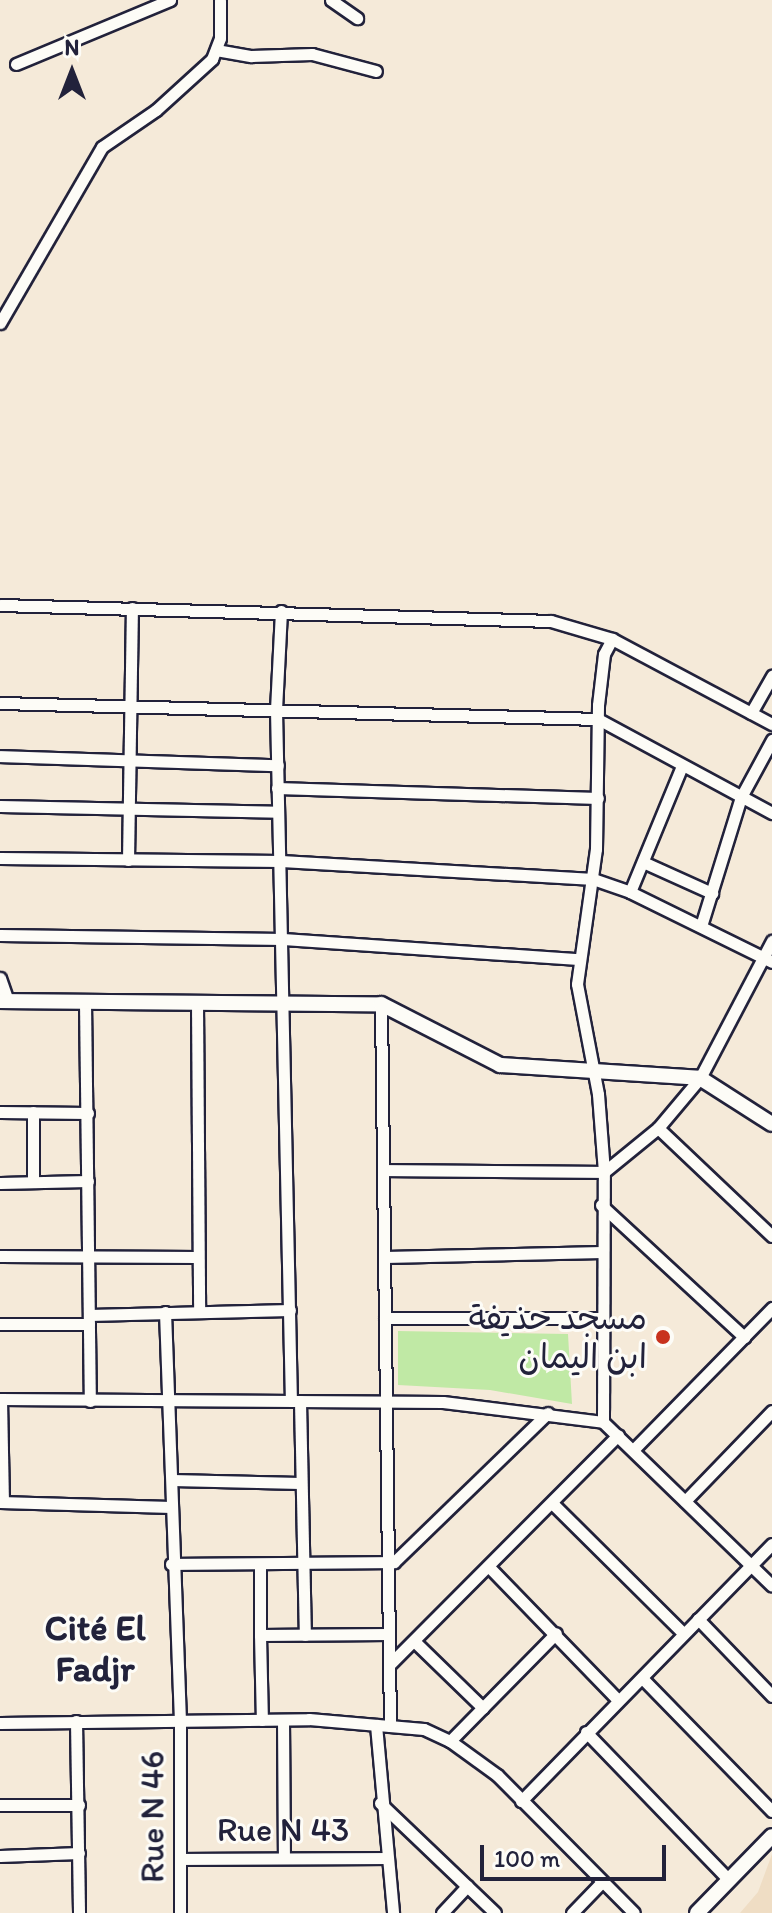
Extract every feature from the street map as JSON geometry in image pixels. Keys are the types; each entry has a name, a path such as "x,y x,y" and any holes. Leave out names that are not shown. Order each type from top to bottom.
{"street":[{"path":"16,64 170,0"},
{"path":"0,323 102,147 156,110 216,50 220,0"},
{"path":"331,0 357,18"},
{"path":"216,50 251,56 312,54 376,71"},
{"path":"0,605 551,621 612,639 772,724"},
{"path":"128,860 133,758 132,608"},
{"path":"281,611 276,710 277,788 285,1003 290,1310 305,1635"},
{"path":"603,1422 601,1205 604,1172 593,1069 577,984 578,959 593,879 598,798 598,719 604,654 612,639"},
{"path":"751,713 772,676"},
{"path":"0,703 598,719 772,813"},
{"path":"701,926 741,797 772,740"},
{"path":"0,756 278,765"},
{"path":"630,892 682,766"},
{"path":"277,788 598,798"},
{"path":"0,806 278,812"},
{"path":"0,858 281,861 593,879 630,892 768,960"},
{"path":"643,862 712,893"},
{"path":"0,935 283,939 578,959"},
{"path":"384,1170 604,1172 658,1128 700,1078 768,960 772,941"},
{"path":"0,978 4,1001 381,1004 500,1065 700,1078 772,1124"},
{"path":"85,1002 90,1401"},
{"path":"197,1003 199,1310"},
{"path":"381,1004 390,1726"},
{"path":"0,1112 88,1113"},
{"path":"33,1112 33,1182"},
{"path":"658,1128 772,1236"},
{"path":"0,1183 88,1181"},
{"path":"601,1205 744,1337"},
{"path":"385,1257 602,1252"},
{"path":"0,1256 198,1257"},
{"path":"633,1450 772,1308"},
{"path":"0,1324 199,1310 290,1310"},
{"name":"Rue N 46","path":"165,1312 172,1480 171,1564 180,1722 180,1913"},
{"path":"385,1318 601,1318"},
{"path":"171,1507 1,1502 0,1399 170,1403 386,1400 548,1413 603,1422 772,1586"},
{"path":"685,1501 772,1411"},
{"path":"171,1564 387,1564 406,1555 548,1413"},
{"path":"390,1664 490,1568 618,1435"},
{"path":"172,1480 300,1483"},
{"path":"553,1504 683,1633"},
{"path":"521,1801 772,1544"},
{"path":"260,1564 262,1720"},
{"path":"490,1568 618,1700"},
{"path":"698,1619 772,1696"},
{"path":"450,1741 556,1633"},
{"path":"260,1635 389,1634"},
{"path":"414,1641 483,1708"},
{"path":"642,1678 772,1811"},
{"path":"283,1720 284,1857"},
{"path":"0,1723 283,1720 424,1729 450,1741 521,1801 634,1913"},
{"path":"76,1721 79,1913"},
{"path":"376,1725 380,1803 393,1913"},
{"path":"586,1732 729,1880"},
{"path":"380,1803 495,1913"},
{"path":"0,1805 79,1805"},
{"path":"697,1913 772,1836"},
{"path":"0,1856 79,1853"},
{"name":"Rue N 43","path":"180,1859 386,1858"},
{"path":"572,1913 601,1883"},
{"path":"442,1913 467,1886"}],"shaded area":[{"path":"772,1854 772,1913 740,1913 758,1892"}],"green space":[{"path":"398,1331 568,1334 572,1404 490,1390 398,1385"}],"place":[{"name":"مسجد حذيفة ابن اليمان","path":"663,1337"}],"district":[{"name":"Cité El Fadjr","path":"95,1648"}]}
